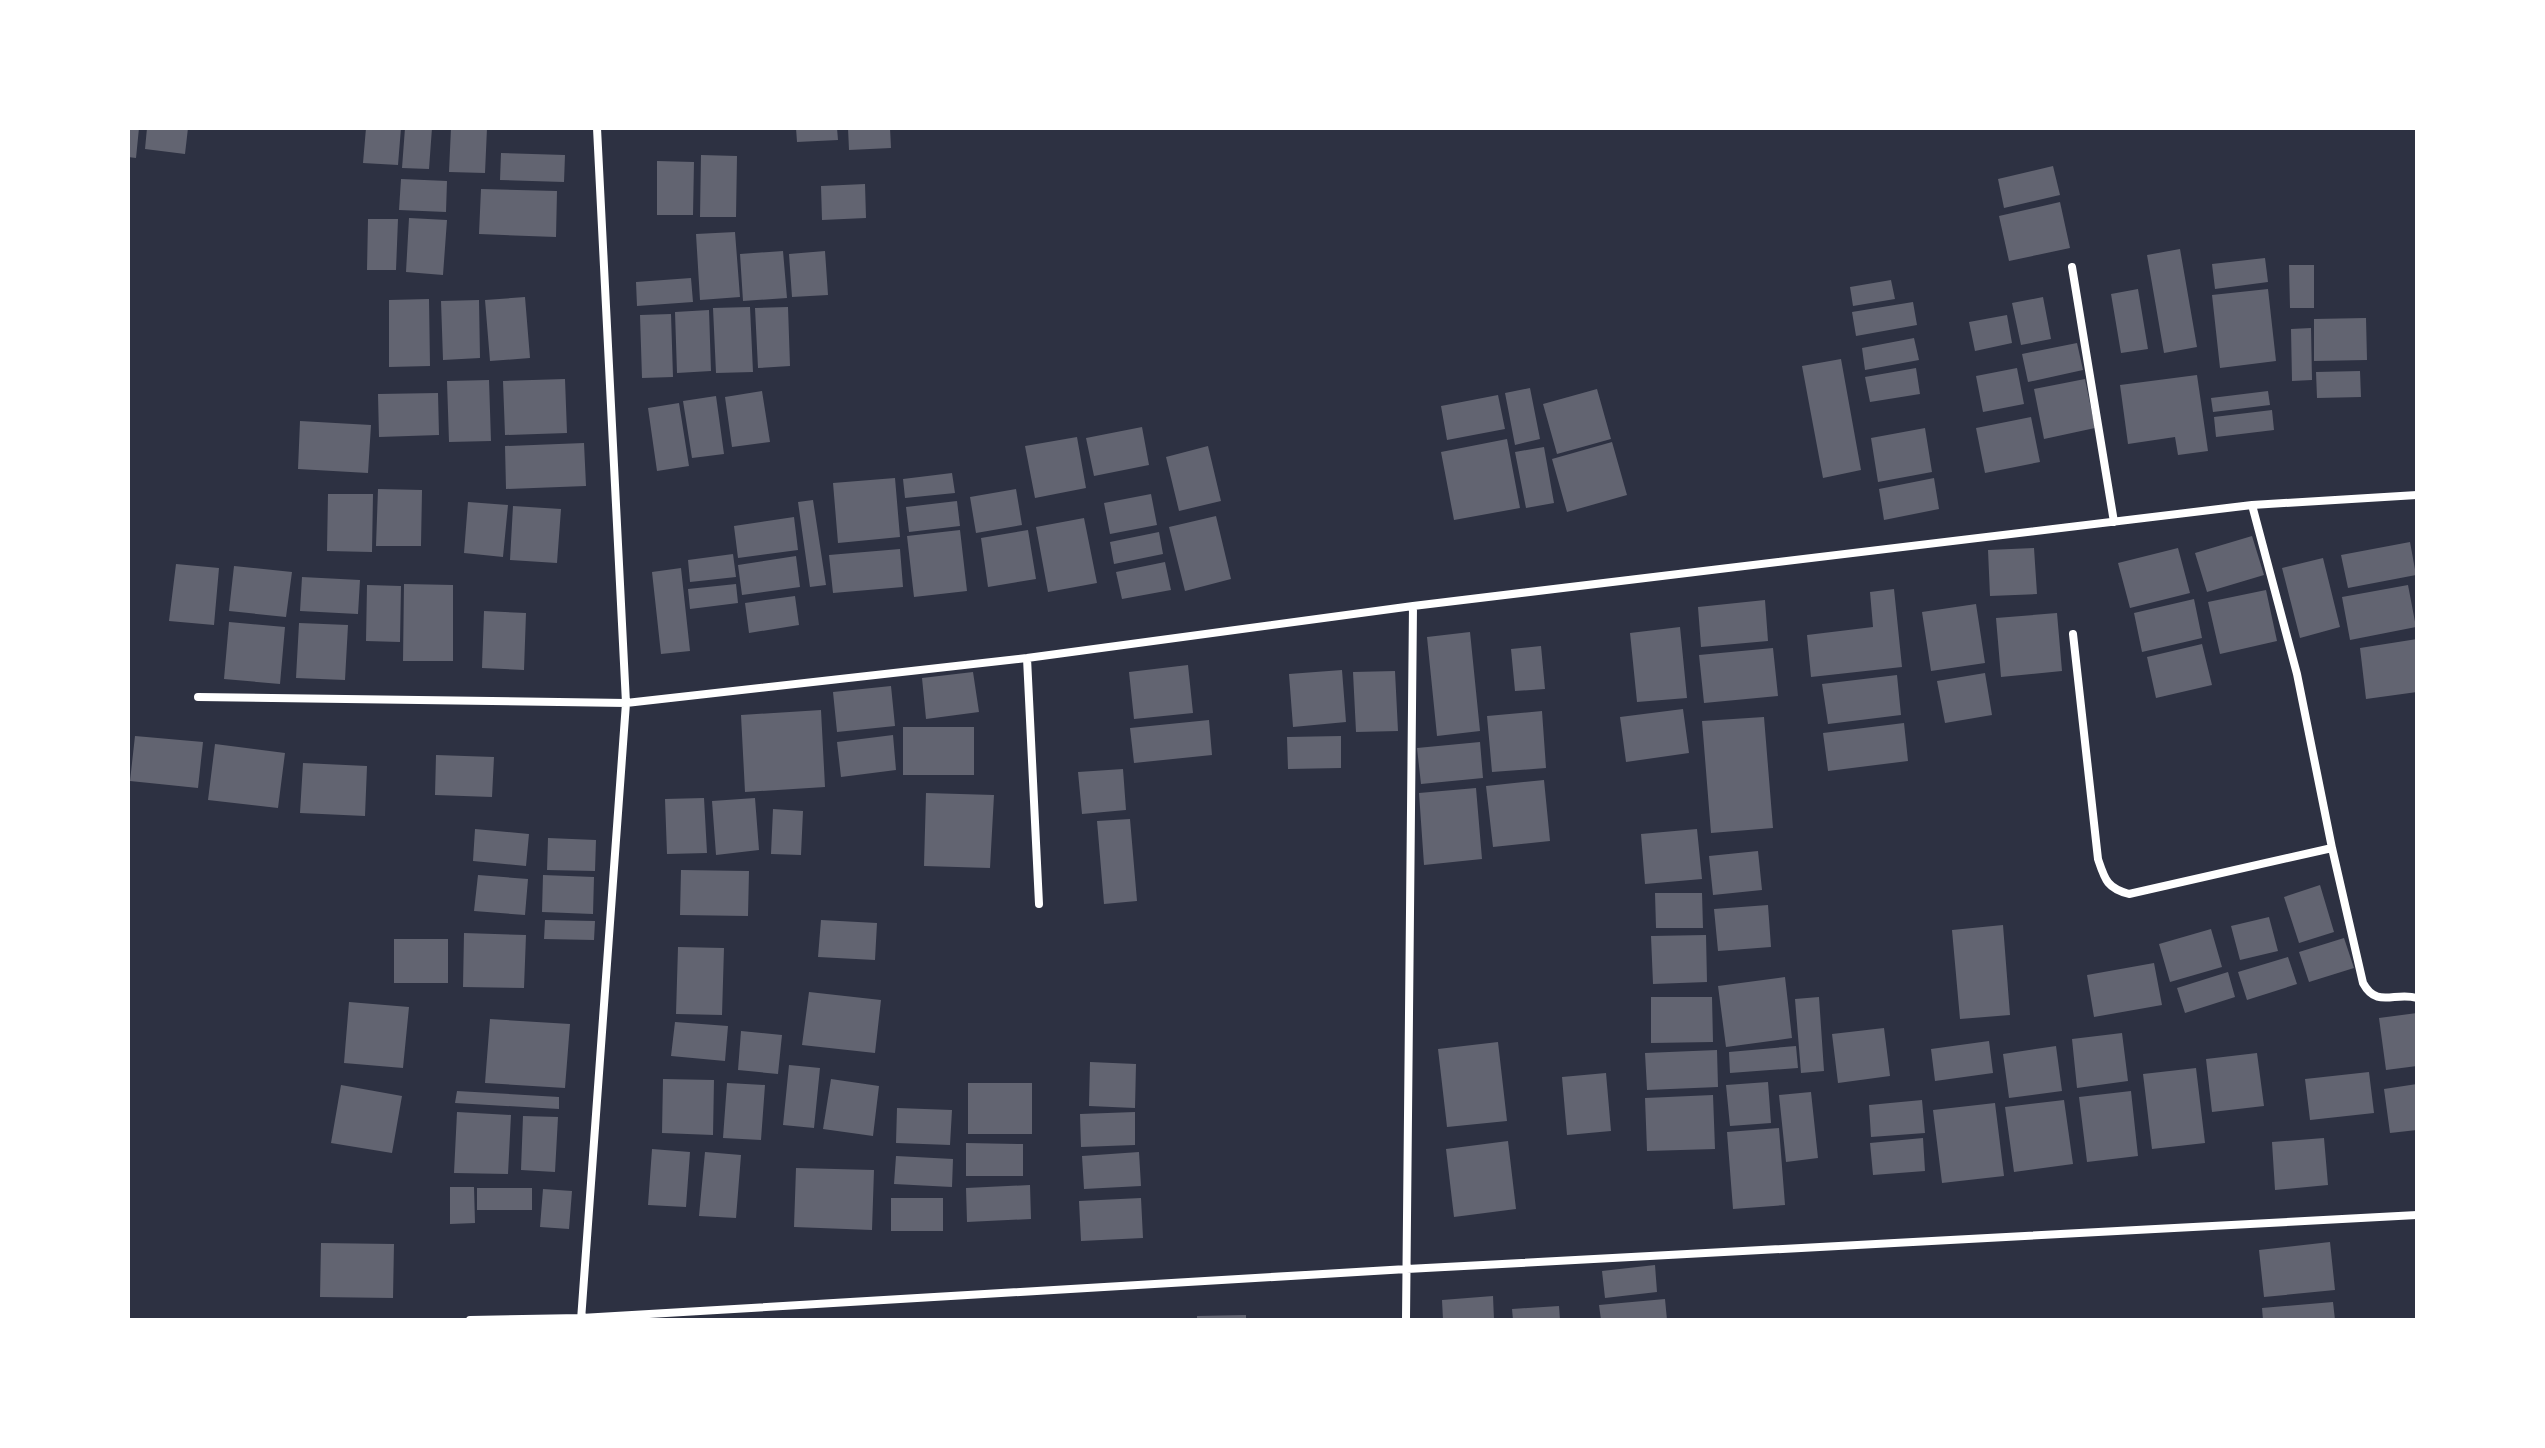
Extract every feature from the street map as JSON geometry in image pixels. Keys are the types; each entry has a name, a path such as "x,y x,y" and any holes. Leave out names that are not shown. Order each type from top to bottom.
{"street":[{"path":"581,1319 626,703 597,128"},
{"path":"2072,267 2114,522"},
{"path":"198,697 626,703 1027,658 1413,606 2252,505 2417,495"},
{"path":"2252,505 2297,674 2332,848 2367,990 2380,1000 2409,995 2417,998"},
{"path":"1406,1320 1413,606"},
{"path":"2073,634 2098,859 2104,877 2114,890 2129,894 2332,848"},
{"path":"1027,658 1039,904"},
{"path":"470,1320 581,1319 1407,1269 2417,1215"}],"building":[{"path":"128,128 139,128 136,158 128,157"},
{"path":"147,128 188,128 185,154 145,149"},
{"path":"366,128 401,128 398,165 363,163"},
{"path":"405,128 432,128 429,169 402,168"},
{"path":"451,128 487,128 485,173 449,172"},
{"path":"796,128 837,128 838,140 797,142"},
{"path":"848,128 890,128 891,148 849,150"},
{"path":"501,153 565,155 564,182 500,180"},
{"path":"701,155 737,156 736,217 700,217"},
{"path":"657,161 694,162 693,215 657,215"},
{"path":"2053,166 2060,195 2004,208 1998,179"},
{"path":"401,179 447,181 446,212 399,210"},
{"path":"865,184 866,218 822,220 821,186"},
{"path":"481,189 557,191 556,237 479,234"},
{"path":"2060,202 2070,248 2009,261 1999,216"},
{"path":"409,218 447,220 443,275 406,272"},
{"path":"368,219 398,219 396,270 367,270"},
{"path":"735,232 740,297 700,300 696,234"},
{"path":"2180,249 2197,347 2164,353 2147,255"},
{"path":"783,251 787,298 743,301 740,254"},
{"path":"825,251 828,295 792,297 789,254"},
{"path":"2265,258 2268,282 2215,289 2212,264"},
{"path":"2289,265 2314,265 2314,308 2290,308"},
{"path":"691,278 693,302 637,306 636,282"},
{"path":"1891,280 1895,299 1853,306 1850,287"},
{"path":"2138,289 2148,349 2121,353 2111,294"},
{"path":"2268,289 2276,361 2220,368 2212,295"},
{"path":"525,297 530,358 490,361 485,300"},
{"path":"2043,297 2051,339 2021,345 2012,303"},
{"path":"429,299 430,366 389,367 389,300"},
{"path":"479,300 480,358 443,360 441,301"},
{"path":"1913,302 1917,325 1856,336 1852,312"},
{"path":"750,307 753,372 716,373 713,308"},
{"path":"788,307 790,366 758,368 755,308"},
{"path":"709,310 711,371 677,373 675,312"},
{"path":"671,314 673,377 642,378 640,315"},
{"path":"2007,315 2012,343 1975,351 1969,322"},
{"path":"2366,318 2367,360 2314,361 2314,319"},
{"path":"2311,328 2312,380 2292,381 2291,329"},
{"path":"1914,338 1919,360 1865,370 1862,348"},
{"path":"2077,343 2083,370 2028,382 2022,354"},
{"path":"1841,359 1861,470 1823,478 1802,366"},
{"path":"1916,368 1920,394 1870,402 1865,377"},
{"path":"2017,368 2024,404 1983,412 1976,376"},
{"path":"2360,371 2361,397 2317,398 2316,372"},
{"path":"2197,375 2208,451 2178,455 2175,437 2128,444 2120,385"},
{"path":"565,379 567,433 505,435 503,381"},
{"path":"2085,379 2095,428 2044,439 2034,389"},
{"path":"489,380 491,441 449,442 447,381"},
{"path":"1530,388 1540,439 1515,445 1505,393"},
{"path":"1597,389 1611,439 1557,454 1543,404"},
{"path":"762,391 770,442 732,447 725,397"},
{"path":"2268,391 2270,405 2213,412 2211,398"},
{"path":"438,393 439,435 379,437 378,394"},
{"path":"1498,395 1505,429 1447,440 1441,406"},
{"path":"716,396 724,454 692,458 683,401"},
{"path":"679,403 689,466 657,471 648,408"},
{"path":"2272,410 2274,430 2216,437 2214,417"},
{"path":"2031,417 2040,462 1985,473 1976,428"},
{"path":"300,421 371,425 368,473 298,469"},
{"path":"1142,427 1149,465 1094,476 1086,438"},
{"path":"1925,428 1932,472 1878,482 1871,438"},
{"path":"1077,437 1086,488 1035,498 1025,446"},
{"path":"1507,439 1520,508 1454,520 1441,452"},
{"path":"1612,442 1627,495 1567,512 1552,459"},
{"path":"584,443 586,486 506,489 505,446"},
{"path":"1208,446 1221,501 1179,511 1166,457"},
{"path":"1544,447 1554,503 1526,508 1515,452"},
{"path":"952,473 955,493 905,498 903,479"},
{"path":"895,478 900,537 838,543 833,483"},
{"path":"1934,478 1939,509 1884,520 1879,489"},
{"path":"378,489 422,490 421,546 376,546"},
{"path":"1016,489 1022,525 976,533 970,497"},
{"path":"328,494 373,494 372,552 327,551"},
{"path":"1151,494 1157,525 1110,534 1104,503"},
{"path":"813,500 826,585 810,587 798,502"},
{"path":"957,501 960,526 909,532 906,507"},
{"path":"468,502 508,505 503,557 464,553"},
{"path":"513,506 561,509 557,563 510,560"},
{"path":"1216,516 1231,579 1185,591 1169,527"},
{"path":"794,517 798,550 738,558 734,526"},
{"path":"1084,518 1097,583 1048,592 1036,527"},
{"path":"960,530 967,591 914,597 907,536"},
{"path":"1028,530 1036,579 988,587 981,538"},
{"path":"1159,532 1163,554 1114,564 1110,542"},
{"path":"2252,536 2264,575 2207,592 2195,553"},
{"path":"2410,542 2416,575 2348,588 2341,555"},
{"path":"2034,548 2037,594 1990,596 1988,550"},
{"path":"2178,548 2190,593 2130,608 2118,563"},
{"path":"900,549 903,587 833,593 829,555"},
{"path":"733,554 736,577 690,582 688,560"},
{"path":"796,556 800,587 742,595 738,565"},
{"path":"2323,558 2340,627 2300,638 2282,568"},
{"path":"1165,562 1171,590 1122,599 1116,572"},
{"path":"176,564 219,568 214,625 169,621"},
{"path":"234,566 292,572 286,617 229,611"},
{"path":"681,568 690,651 661,654 652,572"},
{"path":"302,577 360,580 358,614 300,611"},
{"path":"404,584 453,585 453,661 403,661"},
{"path":"736,584 738,603 690,609 688,589"},
{"path":"367,585 401,586 400,642 366,641"},
{"path":"2408,585 2416,627 2350,640 2342,597"},
{"path":"1894,589 1902,667 1811,677 1807,635 1873,627 1870,592"},
{"path":"2266,590 2277,641 2220,654 2208,602"},
{"path":"795,596 799,625 749,633 745,603"},
{"path":"2194,599 2202,638 2142,652 2134,613"},
{"path":"1765,600 1768,641 1701,647 1698,607"},
{"path":"1976,604 1985,663 1931,671 1922,612"},
{"path":"484,611 526,613 524,670 482,668"},
{"path":"2057,613 2062,671 2001,677 1996,618"},
{"path":"229,622 285,627 280,684 224,679"},
{"path":"299,623 348,625 345,680 296,678"},
{"path":"1680,627 1687,698 1637,702 1630,633"},
{"path":"1470,632 1480,731 1437,736 1427,637"},
{"path":"2417,639 2417,692 2366,699 2360,648"},
{"path":"2202,644 2212,685 2156,698 2147,657"},
{"path":"1541,646 1545,689 1515,691 1511,649"},
{"path":"1773,648 1778,696 1704,703 1699,655"},
{"path":"1188,665 1193,713 1134,719 1129,672"},
{"path":"1342,670 1346,722 1293,727 1289,674"},
{"path":"1395,671 1398,731 1356,732 1353,672"},
{"path":"973,672 979,712 926,719 922,678"},
{"path":"1985,673 1992,715 1945,723 1937,681"},
{"path":"1897,675 1901,715 1828,724 1822,684"},
{"path":"891,686 895,726 837,732 833,692"},
{"path":"1683,709 1689,753 1626,762 1620,717"},
{"path":"821,710 825,787 745,792 741,715"},
{"path":"1542,711 1546,768 1492,772 1487,716"},
{"path":"1764,717 1773,828 1711,833 1702,721"},
{"path":"1209,720 1212,755 1134,763 1130,728"},
{"path":"1904,723 1908,761 1828,771 1823,733"},
{"path":"903,727 974,727 974,775 903,775"},
{"path":"893,735 896,770 841,777 837,742"},
{"path":"135,736 203,742 198,788 130,781"},
{"path":"1341,736 1341,768 1288,769 1287,737"},
{"path":"1480,742 1483,778 1421,784 1417,748"},
{"path":"215,744 285,753 278,808 208,800"},
{"path":"436,755 494,757 492,797 435,795"},
{"path":"303,763 367,766 365,816 300,813"},
{"path":"1123,769 1126,810 1082,814 1078,772"},
{"path":"1544,780 1550,841 1493,847 1486,786"},
{"path":"1476,788 1482,859 1424,865 1419,793"},
{"path":"926,793 994,795 990,868 924,866"},
{"path":"704,798 707,853 667,854 665,799"},
{"path":"755,798 759,850 716,855 712,801"},
{"path":"773,809 803,811 801,855 771,854"},
{"path":"1130,819 1137,901 1104,904 1097,821"},
{"path":"475,829 529,834 526,866 473,861"},
{"path":"1697,829 1702,879 1645,884 1641,834"},
{"path":"548,838 596,840 595,871 547,870"},
{"path":"1758,851 1762,890 1713,895 1709,856"},
{"path":"681,870 749,871 748,916 680,915"},
{"path":"478,875 528,879 525,915 474,911"},
{"path":"543,875 594,877 593,914 542,912"},
{"path":"2320,885 2334,932 2299,943 2284,897"},
{"path":"1655,893 1702,893 1703,928 1656,928"},
{"path":"1768,905 1771,947 1718,951 1714,909"},
{"path":"2269,917 2278,951 2240,960 2231,926"},
{"path":"545,920 595,921 594,940 544,939"},
{"path":"821,920 877,923 875,960 818,957"},
{"path":"2003,925 2010,1015 1960,1019 1952,930"},
{"path":"2211,929 2222,967 2170,982 2159,944"},
{"path":"464,933 526,935 524,988 463,987"},
{"path":"1706,935 1707,982 1653,984 1651,936"},
{"path":"2344,938 2354,968 2309,982 2299,952"},
{"path":"394,939 448,939 448,983 394,983"},
{"path":"678,947 724,948 722,1015 676,1014"},
{"path":"2288,957 2297,984 2247,1000 2238,972"},
{"path":"2154,963 2162,1005 2094,1017 2087,975"},
{"path":"2228,972 2235,997 2185,1013 2177,988"},
{"path":"1785,977 1792,1038 1726,1047 1718,986"},
{"path":"809,992 881,1000 875,1053 802,1045"},
{"path":"1651,997 1712,997 1713,1042 1651,1043"},
{"path":"1819,997 1824,1071 1801,1073 1795,999"},
{"path":"349,1002 409,1007 403,1068 344,1063"},
{"path":"2417,1013 2417,1066 2386,1070 2379,1018"},
{"path":"490,1019 570,1024 565,1088 485,1083"},
{"path":"675,1022 728,1026 725,1061 671,1056"},
{"path":"1884,1028 1890,1076 1838,1083 1832,1034"},
{"path":"741,1031 782,1035 778,1074 738,1070"},
{"path":"2122,1033 2128,1081 2077,1088 2072,1039"},
{"path":"1989,1041 1993,1073 1935,1081 1931,1049"},
{"path":"1498,1042 1507,1121 1447,1127 1438,1049"},
{"path":"1796,1046 1798,1068 1730,1073 1729,1052"},
{"path":"2056,1046 2062,1091 2009,1098 2003,1054"},
{"path":"1717,1050 1718,1087 1647,1090 1645,1053"},
{"path":"2257,1053 2264,1106 2212,1112 2206,1059"},
{"path":"1090,1062 1136,1064 1135,1108 1089,1106"},
{"path":"789,1065 820,1068 814,1128 783,1125"},
{"path":"2196,1068 2205,1143 2152,1149 2143,1074"},
{"path":"2369,1072 2374,1113 2310,1120 2305,1079"},
{"path":"1606,1073 1611,1131 1567,1135 1562,1077"},
{"path":"663,1079 714,1080 713,1135 662,1133"},
{"path":"831,1079 879,1086 873,1136 823,1129"},
{"path":"1768,1082 1771,1123 1730,1126 1726,1085"},
{"path":"727,1083 765,1085 761,1140 723,1138"},
{"path":"968,1083 1032,1083 1032,1134 968,1134"},
{"path":"2417,1084 2417,1130 2390,1133 2384,1089"},
{"path":"341,1085 402,1096 392,1153 331,1143"},
{"path":"457,1091 559,1097 559,1109 455,1103"},
{"path":"2131,1091 2138,1156 2087,1162 2079,1097"},
{"path":"1811,1092 1818,1158 1786,1162 1779,1095"},
{"path":"1713,1095 1715,1149 1647,1151 1645,1098"},
{"path":"1922,1100 1925,1133 1871,1137 1869,1105"},
{"path":"2064,1100 2073,1164 2014,1172 2005,1107"},
{"path":"1995,1103 2004,1176 1942,1183 1933,1110"},
{"path":"897,1108 952,1110 950,1145 896,1143"},
{"path":"457,1112 511,1115 508,1174 454,1173"},
{"path":"1135,1112 1135,1145 1081,1147 1080,1114"},
{"path":"523,1116 558,1117 555,1172 521,1170"},
{"path":"1779,1128 1785,1205 1733,1209 1727,1132"},
{"path":"1923,1138 1925,1171 1873,1175 1870,1143"},
{"path":"2324,1138 2328,1185 2275,1190 2272,1142"},
{"path":"1508,1141 1516,1209 1454,1217 1446,1149"},
{"path":"966,1143 1023,1144 1023,1176 966,1176"},
{"path":"652,1149 690,1152 686,1207 648,1205"},
{"path":"705,1152 741,1155 736,1218 699,1216"},
{"path":"1139,1152 1141,1186 1084,1189 1082,1156"},
{"path":"896,1156 953,1159 952,1187 894,1184"},
{"path":"796,1168 874,1170 872,1230 794,1227"},
{"path":"1030,1185 1031,1219 967,1222 966,1188"},
{"path":"450,1187 474,1187 475,1223 450,1224"},
{"path":"477,1188 532,1188 532,1210 477,1210"},
{"path":"543,1189 572,1191 569,1229 540,1227"},
{"path":"891,1198 943,1198 943,1231 891,1231"},
{"path":"1141,1198 1143,1238 1081,1241 1079,1201"},
{"path":"2330,1242 2335,1290 2264,1297 2259,1250"},
{"path":"321,1243 394,1244 393,1298 320,1297"},
{"path":"1655,1265 1657,1292 1605,1298 1602,1271"},
{"path":"1493,1296 1494,1320 1443,1320 1442,1300"},
{"path":"1665,1299 1667,1320 1601,1320 1599,1305"},
{"path":"2333,1302 2335,1320 2263,1320 2262,1308"},
{"path":"1559,1306 1560,1320 1513,1320 1512,1309"},
{"path":"1246,1315 1246,1320 1197,1320 1197,1316"}]}
